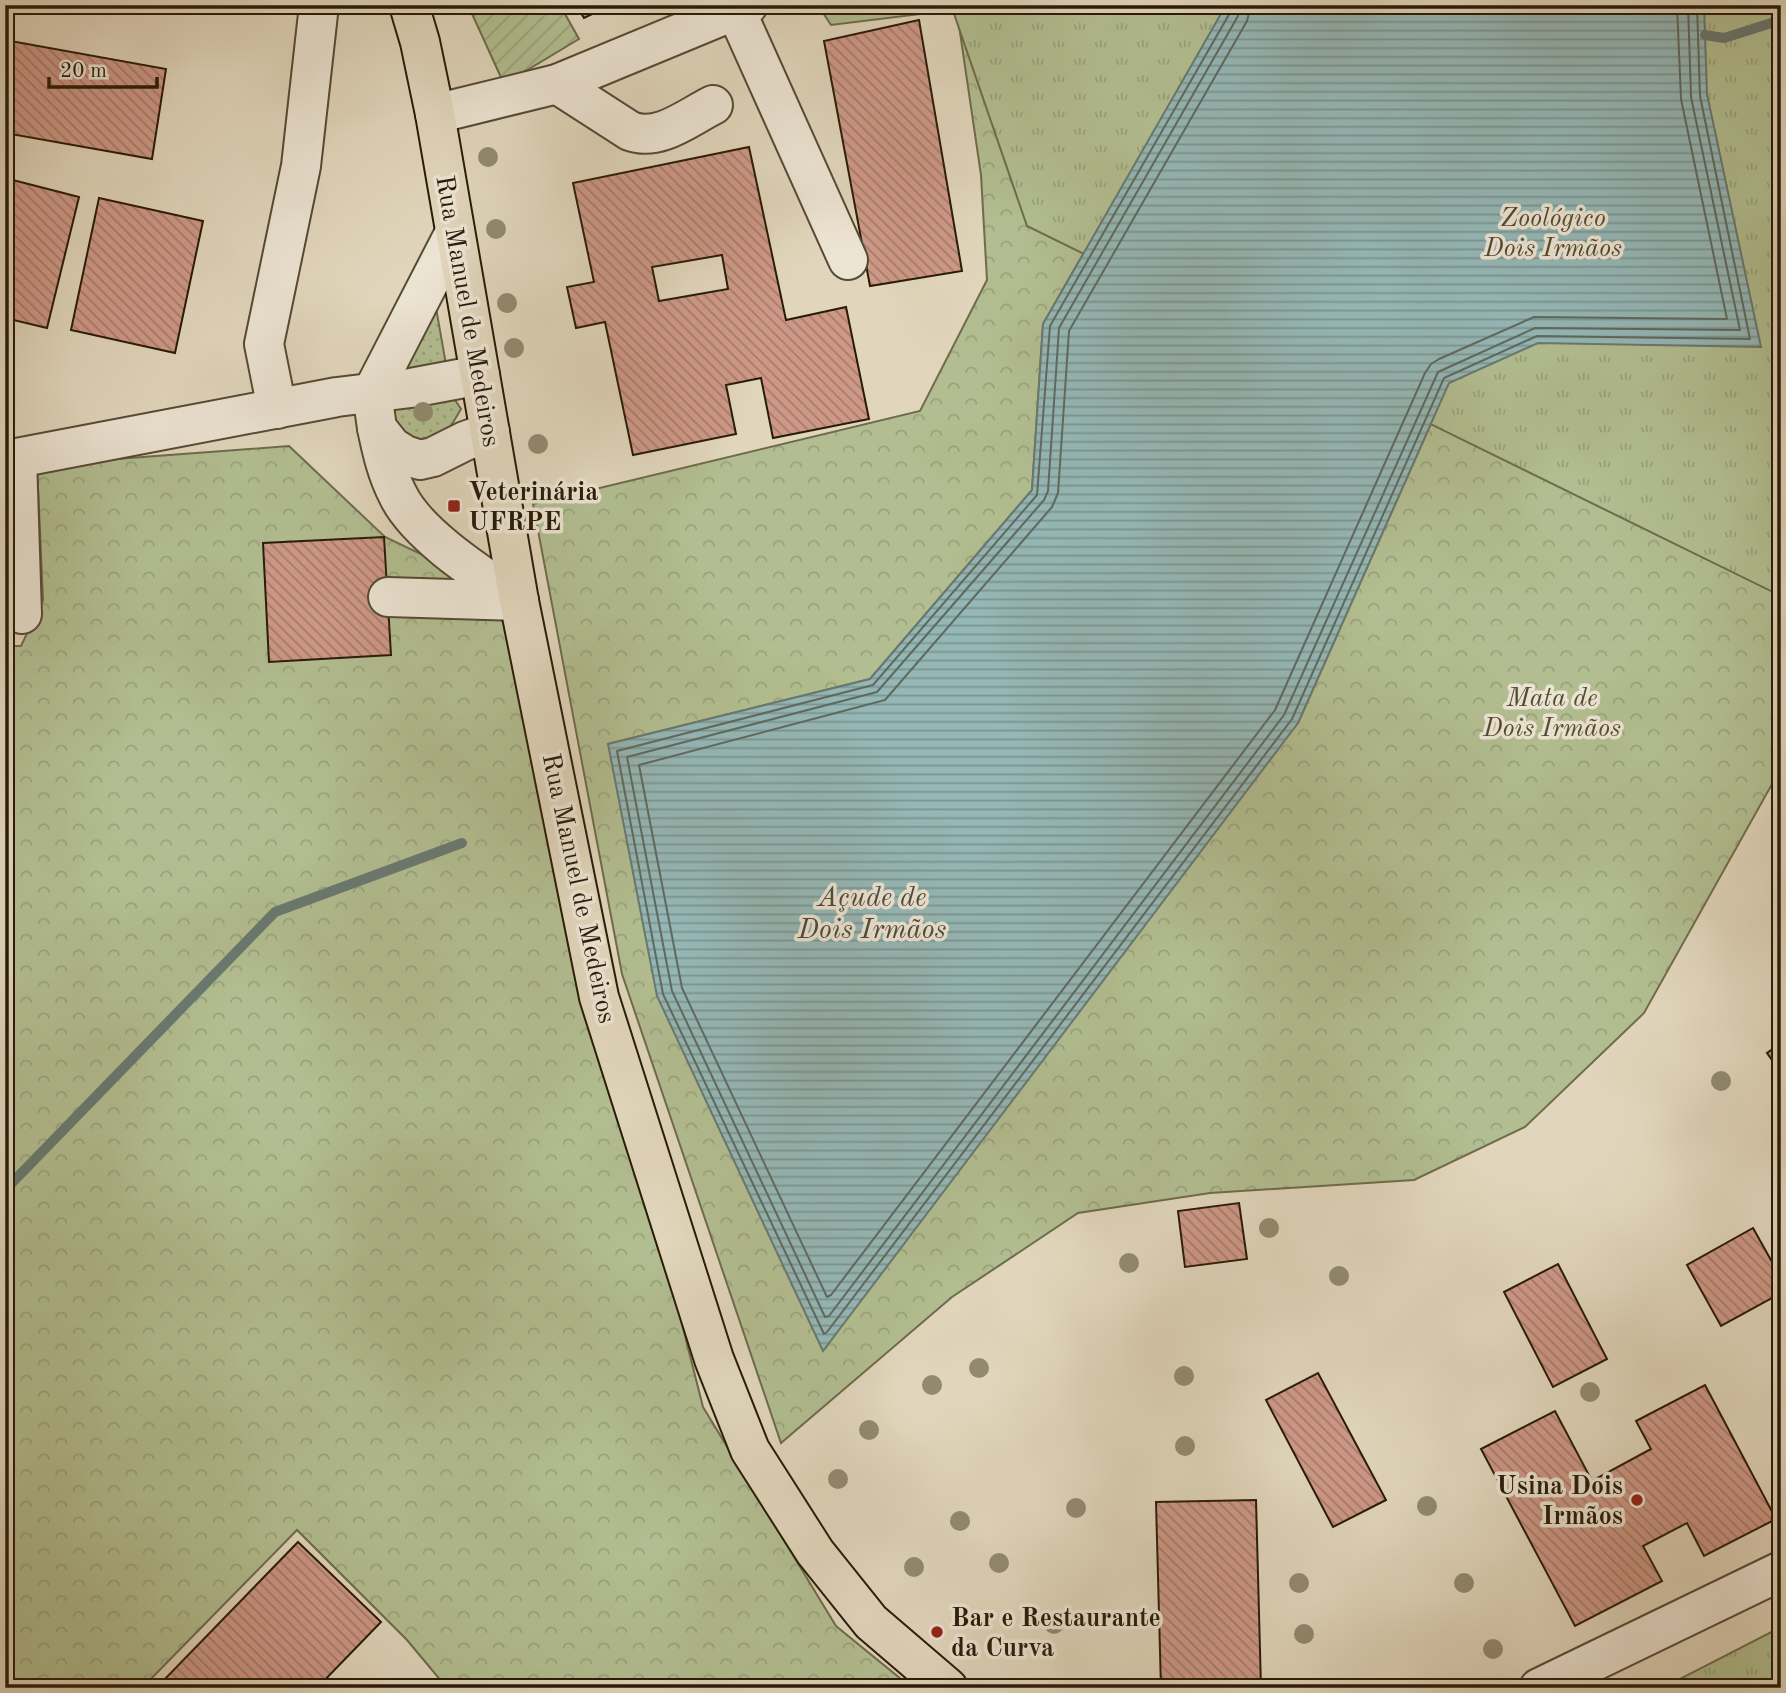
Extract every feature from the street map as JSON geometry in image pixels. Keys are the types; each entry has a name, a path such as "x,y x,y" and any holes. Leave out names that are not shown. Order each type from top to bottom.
{"main road":[{"name":"Rua Manuel de Medeiros","path":"409,5 422,24 435,114 519,601 599,997 724,1385 750,1450 815,1552 871,1622 948,1688"}],"street":[{"path":"277,409 264,344 301,166 319,5"},
{"path":"435,114 557,84 742,8 848,260"},
{"path":"557,84 642,136 656,135 713,105"},
{"path":"455,232 374,410 386,467 399,498 423,527 444,546 519,601"},
{"path":"22,614 11,458 277,409 374,410 424,386 480,375"},
{"path":"374,410 392,447 405,456 420,460 490,432"},
{"path":"388,597 519,601"},
{"path":"1539,1688 1781,1571"}],"green space":[{"path":"468,5 560,5 579,39 504,84"},
{"path":"818,5 934,5 937,12 831,25"},
{"name":"Zoológico Dois Irmãos","path":"951,5 1781,5 1781,596 1027,226"},
{"name":"Mata de Dois Irmãos","path":"1226,5 1043,324 1032,490 870,679 608,744 1298,723 1449,383 1781,5 1781,768 1644,1013 1525,1127 1414,1180 1210,1193 1078,1213 952,1297 781,1443 622,974 533,504 920,411 987,280 981,175 957,12"},
{"path":"433,291 447,370 402,375"},
{"path":"451,394 461,409 448,431 419,445 388,417 400,404"},
{"path":"289,446 385,537 519,601 599,997 703,1407 836,1626 912,1688 447,1688 407,1640 297,1530 142,1688 5,1688 5,646 21,646 43,600 37,465"},
{"path":"1781,1627 1781,1688 1663,1688 1668,1685"}],"water":[{"name":"Açude de Dois Irmãos","path":"1226,5 1704,5 1707,94 1761,347 1538,343 1449,383 1298,723 823,1351 657,996 608,744 870,679 1032,490 1043,324"}],"building":[{"path":"576,5 611,5 584,18"},
{"path":"919,20 962,271 870,286 824,41"},
{"path":"5,40 166,69 152,159 5,133"},
{"path":"749,147 786,320 846,307 869,419 773,438 761,378 726,385 736,434 633,455 605,322 576,328 567,287 594,282 573,183","holes":["722,255 728,289 659,301 652,267"]},
{"path":"5,178 79,197 47,328 5,318"},
{"path":"99,198 203,221 175,353 71,330"},
{"path":"384,537 391,655 269,662 263,543"},
{"path":"1781,1043 1781,1073 1767,1053"},
{"path":"1239,1203 1247,1259 1185,1267 1178,1211"},
{"path":"1753,1228 1781,1278 1781,1293 1721,1326 1687,1265"},
{"path":"1558,1264 1607,1359 1553,1387 1504,1292"},
{"path":"1318,1373 1386,1500 1333,1527 1266,1400"},
{"name":"Usina Dois Irmãos","path":"1705,1385 1776,1519 1704,1556 1687,1523 1643,1546 1662,1581 1575,1626 1481,1449 1555,1411 1592,1481 1651,1449 1636,1421"},
{"path":"1256,1500 1261,1688 1161,1688 1156,1502"},
{"path":"298,1542 381,1622 317,1688 166,1688 161,1683"}],"waterway":[{"path":"1705,35 1724,38 1781,20"},
{"path":"5,1190 275,912 462,843"}],"place":[{"name":"Veterinária UFRPE","path":"454,506"},
{"name":"Usina Dois Irmãos","path":"1637,1500"},
{"name":"Bar e Restaurante da Curva","path":"937,1632"}]}
